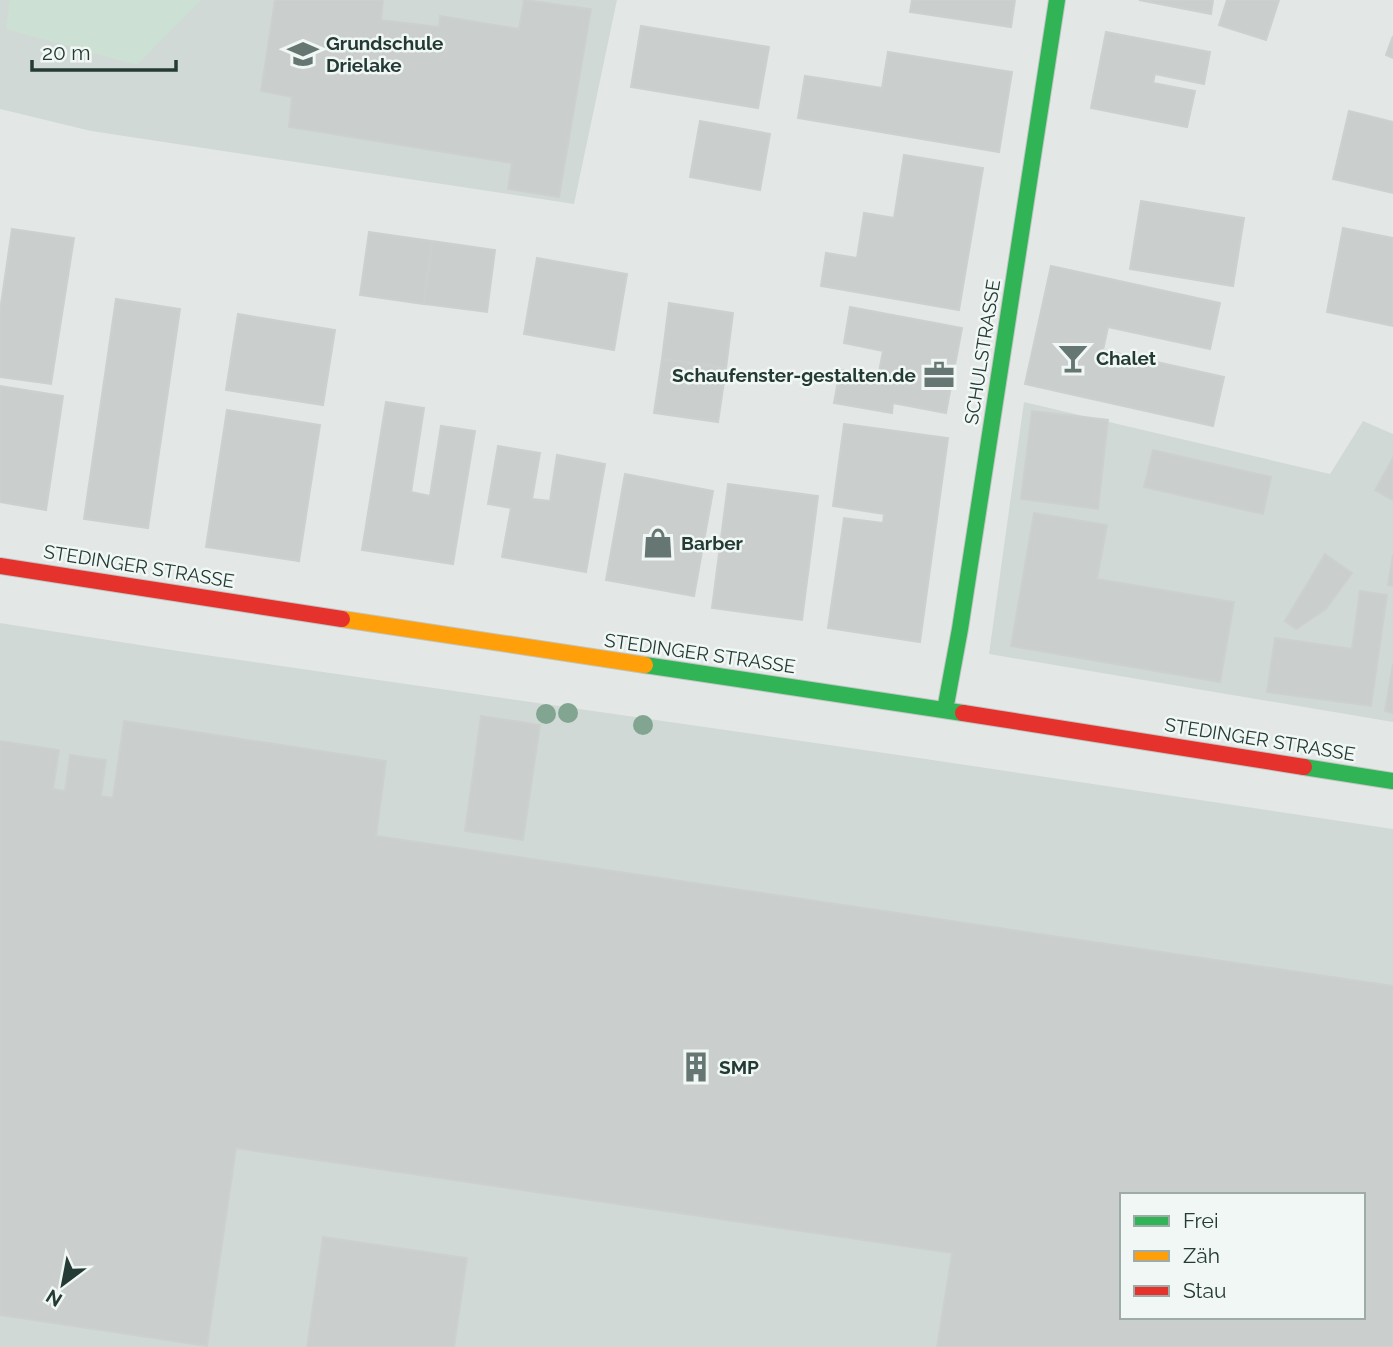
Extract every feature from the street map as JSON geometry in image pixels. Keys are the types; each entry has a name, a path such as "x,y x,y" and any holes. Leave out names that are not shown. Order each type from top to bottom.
{"main road":[{"name":"SCHULSTRASSE","path":"945,710 960,629 1057,0"},
{"name":"STEDINGER STRASSE","path":"0,566 1393,781"}],"shaded area":[{"name":"Grundschule Drielake","path":"0,0 617,0 574,204 91,131 0,109"},
{"path":"1024,402 1330,474 1363,421 1393,434 1393,722 989,654"},
{"name":"SMP","path":"0,623 1393,829 1393,1347 0,1347"}],"green space":[{"path":"10,0 201,0 137,65 6,29"}],"building":[{"path":"275,0 383,0 381,20 439,27 440,16 519,29 524,0 591,9 559,197 508,189 512,163 289,127 292,97 261,91"},
{"path":"912,0 1015,0 1011,27 910,12"},
{"path":"1139,0 1213,0 1211,14"},
{"path":"1227,0 1279,0 1266,40 1219,25"},
{"path":"641,26 769,47 758,108 631,87"},
{"path":"1106,32 1210,52 1204,84 1155,74 1153,83 1195,91 1187,127 1091,108"},
{"path":"1393,36 1393,58 1386,55"},
{"path":"888,52 1012,72 999,152 798,118 805,76 882,88"},
{"path":"1349,111 1393,122 1393,193 1333,179"},
{"path":"700,121 770,134 760,190 690,177"},
{"path":"904,155 983,168 959,310 821,286 826,253 857,258 864,213 894,218"},
{"path":"1141,201 1244,218 1233,286 1130,269"},
{"path":"1343,228 1393,238 1393,326 1327,312"},
{"path":"12,229 74,238 51,384 0,377 0,311"},
{"path":"369,232 432,241 424,304 360,295"},
{"path":"432,241 495,250 487,312 424,304"},
{"path":"537,258 627,274 614,350 524,334"},
{"path":"1051,266 1220,303 1210,349 1108,327 1103,350 1224,377 1213,426 1025,384"},
{"path":"116,299 180,309 148,528 84,519"},
{"path":"669,303 733,313 726,368 662,359"},
{"path":"850,307 962,328 946,413 893,403 892,413 834,403 840,370 878,377 883,351 844,343"},
{"path":"238,314 335,330 323,405 226,390"},
{"path":"662,359 726,368 718,422 654,413"},
{"path":"0,386 63,396 46,510 0,502"},
{"path":"386,402 424,408 411,492 430,496 441,426 475,431 453,564 362,550"},
{"path":"227,410 320,425 299,561 206,547"},
{"path":"1032,411 1108,420 1098,509 1021,499"},
{"path":"844,424 948,438 920,642 828,628 844,518 883,523 884,514 833,506"},
{"path":"498,446 540,453 532,499 550,501 557,455 605,464 586,572 502,557 511,508 488,504"},
{"path":"1153,450 1271,477 1263,514 1144,487"},
{"path":"1393,458 1393,500 1375,490"},
{"path":"625,474 713,491 694,596 606,580"},
{"path":"728,484 818,496 802,620 712,608"},
{"path":"1034,513 1107,525 1097,579 1234,602 1220,682 1011,646"},
{"path":"1325,554 1352,573 1326,609 1296,629 1285,621"},
{"path":"1393,555 1393,586 1388,585"},
{"path":"1360,591 1387,595 1371,706 1267,692 1275,638 1352,649"},
{"path":"1393,664 1393,713 1385,711"},
{"path":"481,716 540,725 523,840 465,831"},
{"name":"SMP","path":"124,721 386,761 376,836 1393,986 1393,1347 937,1347 952,1253 236,1148 207,1346 0,1315 0,741 59,750 53,789 65,791 70,755 106,760 101,796 113,798"},
{"path":"323,1237 467,1258 454,1347 307,1347"}],"traffic: fast":[{"path":"945,710 960,629 1057,0"},
{"path":"645,665 963,713"},
{"path":"1304,767 1393,781"}],"traffic: slow":[{"path":"342,619 645,665"}],"traffic: jam":[{"path":"0,566 342,619"},
{"path":"963,713 1304,767"}],"place":[{"name":"Grundschule Drielake","path":"303,54"},
{"name":"Chalet","path":"1073,358"},
{"name":"Schaufenster-gestalten.de","path":"939,375"},
{"name":"Barber","path":"658,543"},
{"name":"SMP","path":"696,1067"}]}
